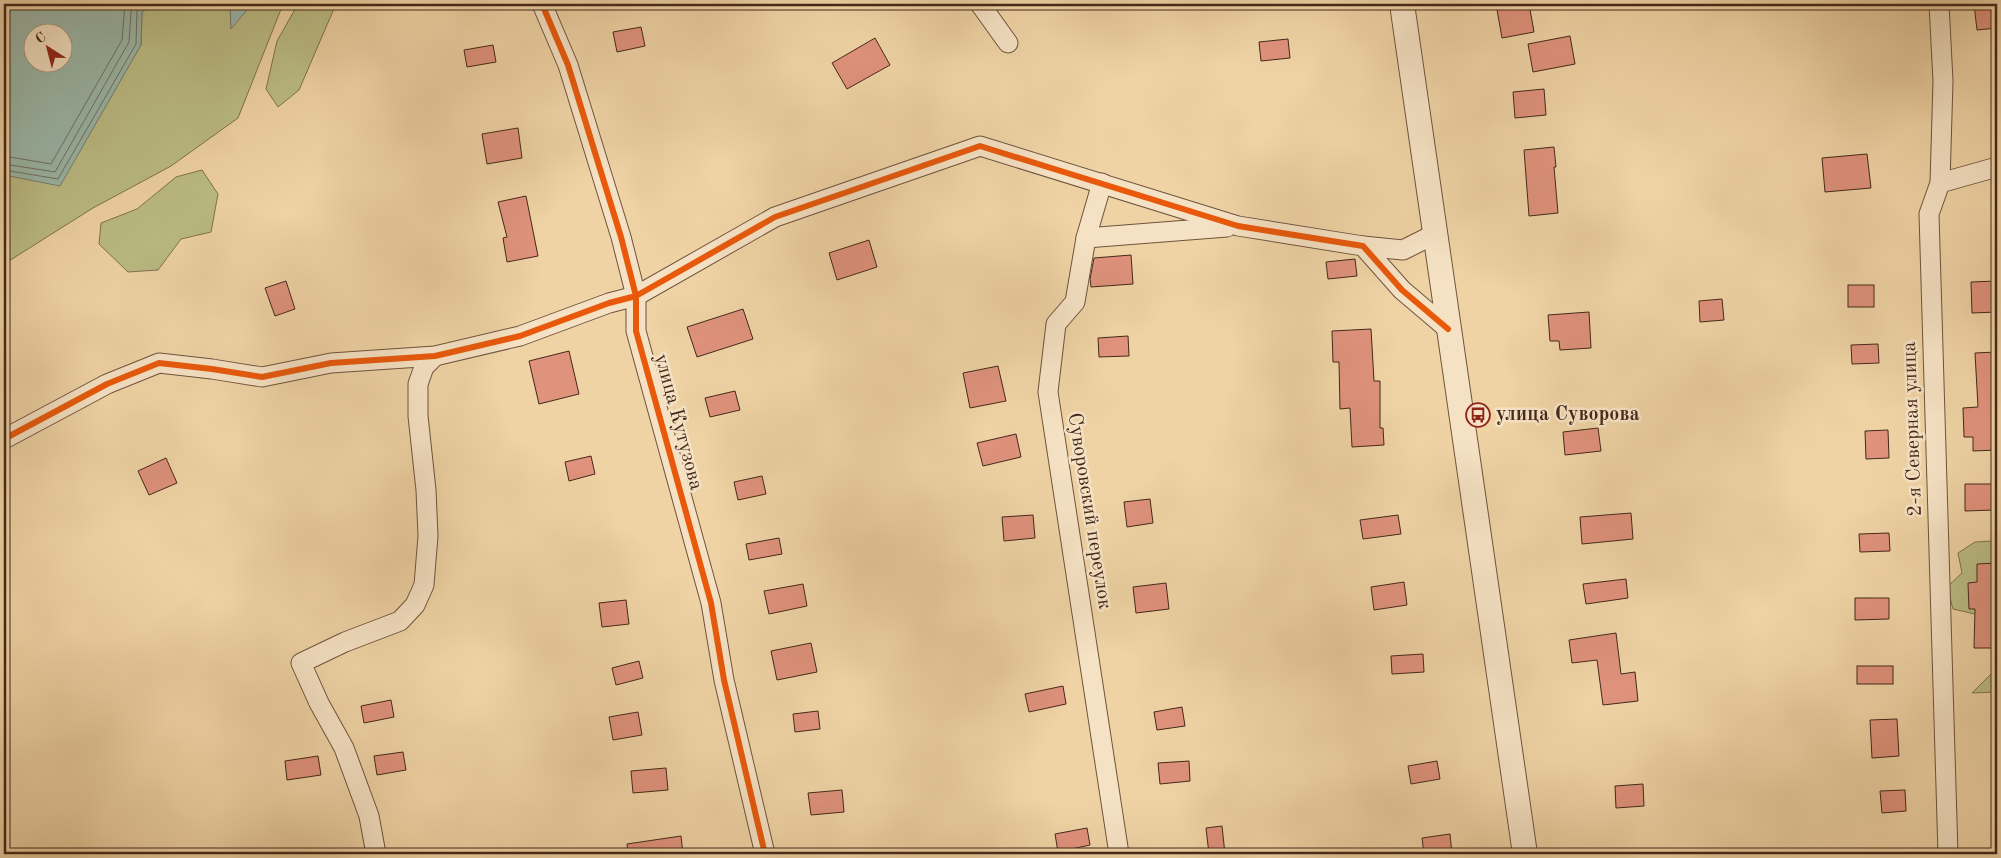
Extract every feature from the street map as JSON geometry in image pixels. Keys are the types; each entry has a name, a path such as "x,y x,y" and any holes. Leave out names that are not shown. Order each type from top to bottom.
{"street":[{"name":"улица Кутузова","path":"542,4 568,65 621,237 636,296 636,331 711,603 724,680 765,854"},
{"path":"980,4 1008,43"},
{"path":"1402,4 1525,854"},
{"name":"2-я Северная улица","path":"1939,4 1943,82 1940,184 1929,214 1948,854"},
{"path":"4,439 108,384 159,363 262,377 331,362 435,356 520,336 609,303 636,296 774,217 980,146 1238,226 1363,246 1403,250 1435,234"},
{"path":"1940,184 1997,167"},
{"name":"Суворовский переулок","path":"1102,183 1086,238 1075,302 1056,324 1048,392 1119,854"},
{"path":"1086,238 1238,226"},
{"path":"1363,246 1402,290 1448,329"},
{"path":"376,854 369,816 344,748 319,703 301,662 345,642 400,621 415,605 424,585 428,536 426,490 418,416 418,384 424,367 435,356"}],"green space":[{"path":"154,4 230,4 231,28 252,4 283,4 238,118 171,166 93,208 4,264 4,173 5,175 104,107 141,45 142,12"},
{"path":"298,4 336,4 299,90 278,107 266,89 277,41"},
{"path":"202,170 218,194 211,232 181,239 158,270 128,272 99,244 101,223 137,209 176,177"},
{"path":"1997,538 1997,633 1992,618 1953,609 1947,587 1962,573 1958,553 1975,542 1993,541"},
{"path":"1997,641 1997,692 1972,693 1996,669 1993,654"}],"water":[{"path":"4,4 154,4 142,12 141,45 60,186 4,175"},
{"path":"230,4 252,4 231,29"}],"building":[{"path":"1496,4 1529,4 1534,32 1502,38"},
{"path":"1974,4 1997,4 1997,28 1977,30"},
{"path":"641,27 645,46 617,52 613,32"},
{"path":"1570,36 1575,64 1533,72 1528,44"},
{"path":"875,38 890,65 847,89 832,63"},
{"path":"1288,39 1290,58 1261,61 1259,42"},
{"path":"493,45 496,62 467,67 464,50"},
{"path":"1544,89 1546,115 1515,118 1513,92"},
{"path":"518,128 522,158 487,164 482,134"},
{"path":"1554,147 1558,213 1529,216 1524,150"},
{"path":"1867,154 1871,188 1825,192 1822,158"},
{"path":"526,196 538,256 507,262 503,238 507,237 498,202"},
{"path":"869,240 877,267 837,280 829,253"},
{"path":"1131,255 1133,284 1091,287 1090,279 1094,258"},
{"path":"1355,259 1357,276 1328,279 1326,262"},
{"path":"286,281 295,309 275,316 265,288"},
{"path":"1997,281 1997,312 1972,313 1971,282"},
{"path":"1848,285 1874,285 1874,307 1848,307"},
{"path":"1722,299 1724,320 1700,322 1699,301"},
{"path":"743,309 753,339 697,357 687,327"},
{"path":"1589,312 1591,348 1560,350 1559,341 1550,341 1548,315"},
{"path":"1371,329 1374,381 1380,381 1380,428 1383,428 1384,445 1352,447 1350,408 1340,409 1339,362 1333,362 1332,331"},
{"path":"1128,336 1129,356 1099,357 1098,338"},
{"path":"1878,344 1879,363 1852,364 1851,345"},
{"path":"569,351 579,394 539,404 529,361"},
{"path":"1997,352 1997,450 1973,451 1973,437 1964,437 1963,408 1978,407 1975,353"},
{"path":"998,366 1006,401 970,408 963,373"},
{"path":"735,391 740,410 710,417 705,398"},
{"path":"1598,428 1601,451 1565,455 1563,432"},
{"path":"1888,430 1889,458 1866,459 1865,431"},
{"path":"1016,434 1021,457 983,466 977,443"},
{"path":"591,456 595,474 569,481 565,462"},
{"path":"166,458 177,483 149,495 138,471"},
{"path":"762,476 766,494 738,500 734,482"},
{"path":"1965,484 1997,484 1997,507 1995,507 1995,510 1965,511"},
{"path":"1150,499 1153,523 1127,527 1124,502"},
{"path":"1631,513 1633,539 1582,544 1580,517"},
{"path":"1033,515 1035,538 1004,541 1002,517"},
{"path":"1398,515 1401,534 1363,539 1360,520"},
{"path":"1889,533 1890,551 1860,552 1859,534"},
{"path":"779,538 782,554 749,560 746,544"},
{"path":"1997,563 1997,648 1974,648 1975,609 1969,609 1968,583 1977,582 1977,564"},
{"path":"1626,579 1628,598 1586,604 1583,584"},
{"path":"1404,582 1407,605 1374,610 1371,587"},
{"path":"1166,583 1169,609 1136,613 1133,587"},
{"path":"803,584 807,606 769,614 764,591"},
{"path":"1855,598 1889,598 1889,619 1855,620"},
{"path":"626,600 629,624 602,627 599,603"},
{"path":"1616,633 1621,674 1635,672 1638,701 1603,705 1597,660 1572,663 1569,640"},
{"path":"811,643 817,672 777,680 771,651"},
{"path":"1423,654 1424,672 1392,674 1391,656"},
{"path":"639,661 643,678 616,685 612,668"},
{"path":"1857,666 1893,666 1893,684 1857,684"},
{"path":"1063,686 1066,704 1029,712 1025,694"},
{"path":"391,700 394,717 364,723 361,706"},
{"path":"1182,707 1185,726 1157,730 1154,712"},
{"path":"818,711 820,729 795,732 793,714"},
{"path":"638,712 642,735 613,740 609,717"},
{"path":"1897,719 1899,756 1872,758 1870,720"},
{"path":"403,752 406,770 377,775 374,756"},
{"path":"318,756 321,775 287,780 285,761"},
{"path":"1189,761 1190,781 1160,784 1158,763"},
{"path":"1437,761 1440,779 1411,784 1408,766"},
{"path":"666,768 668,790 633,793 631,771"},
{"path":"1643,784 1644,806 1616,808 1615,786"},
{"path":"842,790 844,812 811,815 808,793"},
{"path":"1905,790 1906,811 1882,813 1880,791"},
{"path":"1222,826 1225,854 1209,854 1206,828"},
{"path":"1087,828 1090,845 1058,852 1055,834"},
{"path":"1450,834 1452,854 1424,854 1422,838"},
{"path":"681,836 683,854 628,854 627,844"}],"cycle path":[{"path":"542,4 568,65 621,237 636,296 636,331 711,603 724,680 765,854"},
{"path":"4,439 107,384 159,363 262,377 331,363 435,356 520,336 609,303 636,296 775,217 980,146 1238,226 1363,246 1402,290 1448,329"}],"place":[{"name":"улица Суворова","path":"1478,415"}]}
